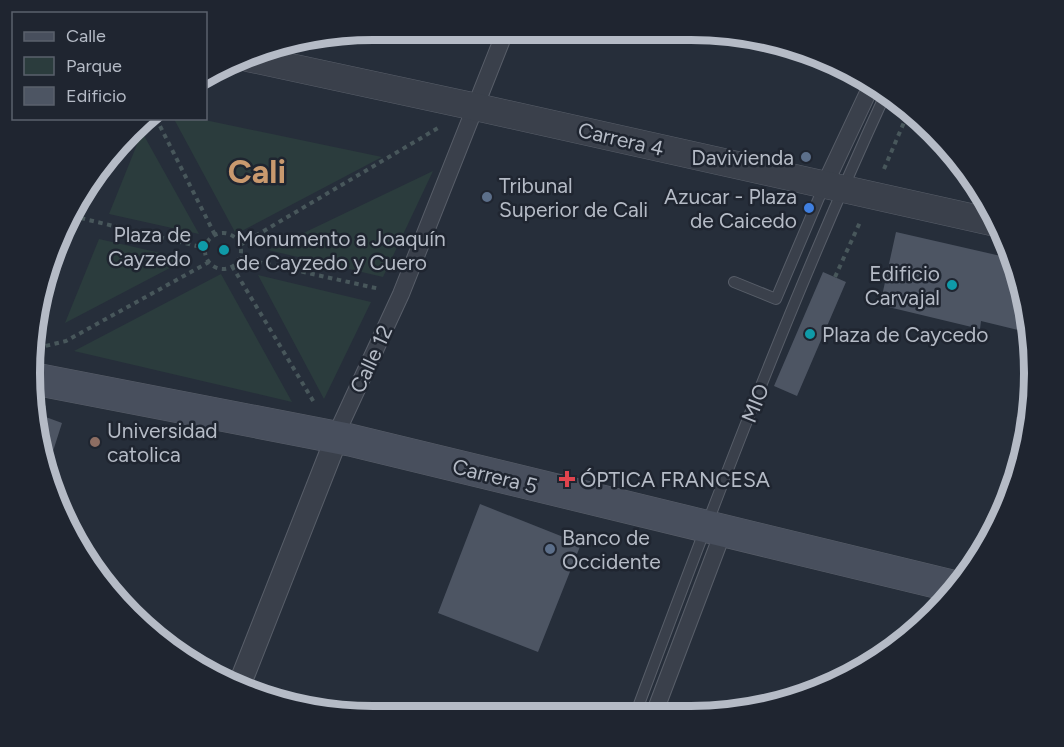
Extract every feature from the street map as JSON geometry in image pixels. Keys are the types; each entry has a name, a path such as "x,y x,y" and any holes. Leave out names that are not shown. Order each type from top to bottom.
{"main road":[{"name":"Carrera 5","path":"40,380 329,425 714,530 948,585"}],"street":[{"name":"Calle 12","path":"241,679 329,425 340,426 401,294 502,40"},
{"name":"Carrera 4","path":"260,60 476,106 986,221"},
{"path":"834,186 869,92"},
{"path":"657,706 714,530"}],"lane":[{"name":"MIO","path":"639,706 714,530 834,186 882,101"},
{"path":"734,282 776,299 834,186"}],"path":[{"path":"884,169 905,119"},
{"path":"157,120 215,235"},
{"path":"240,245 441,125"},
{"path":"835,277 864,214"},
{"path":"79,218 205,248"},
{"path":"226,233 234,236 240,245 240,258 232,266 220,269 207,260 206,243 215,235 226,233"},
{"path":"240,258 401,294"},
{"path":"41,347 66,340 209,262"},
{"path":"232,266 329,425"}],"green space":[{"path":"175,120 205,120 382,157 236,234"},
{"path":"143,133 199,234 109,214"},
{"path":"433,171 383,277 268,250"},
{"path":"99,239 187,259 65,323"},
{"path":"221,274 292,402 74,351"},
{"path":"258,275 371,302 324,399"}],"building":[{"name":"Edificio Carvajal","path":"896,232 1002,256 1012,287 1021,331 981,321 980,329 880,305"},
{"name":"Plaza de Caycedo","path":"823,272 846,282 797,396 774,386"},
{"path":"42,404 46,406 43,416 62,423 51,457 43,417"},
{"path":"480,504 581,544 538,652 438,613"}],"place":[{"name":"Davivienda","path":"806,157"},
{"name":"Tribunal Superior de Cali","path":"487,197"},
{"name":"Azucar - Plaza de Caicedo","path":"809,208"},
{"name":"Plaza de Cayzedo","path":"203,246"},
{"name":"Monumento a Joaquín de Cayzedo y Cuero","path":"224,250"},
{"name":"Edificio Carvajal","path":"952,285"},
{"name":"Plaza de Caycedo","path":"810,334"},
{"name":"Universidad catolica","path":"95,442"},
{"name":"ÓPTICA FRANCESA","path":"567,479"},
{"name":"Banco de Occidente","path":"550,549"}],"district":[{"name":"Cali","path":"257,171"}]}
